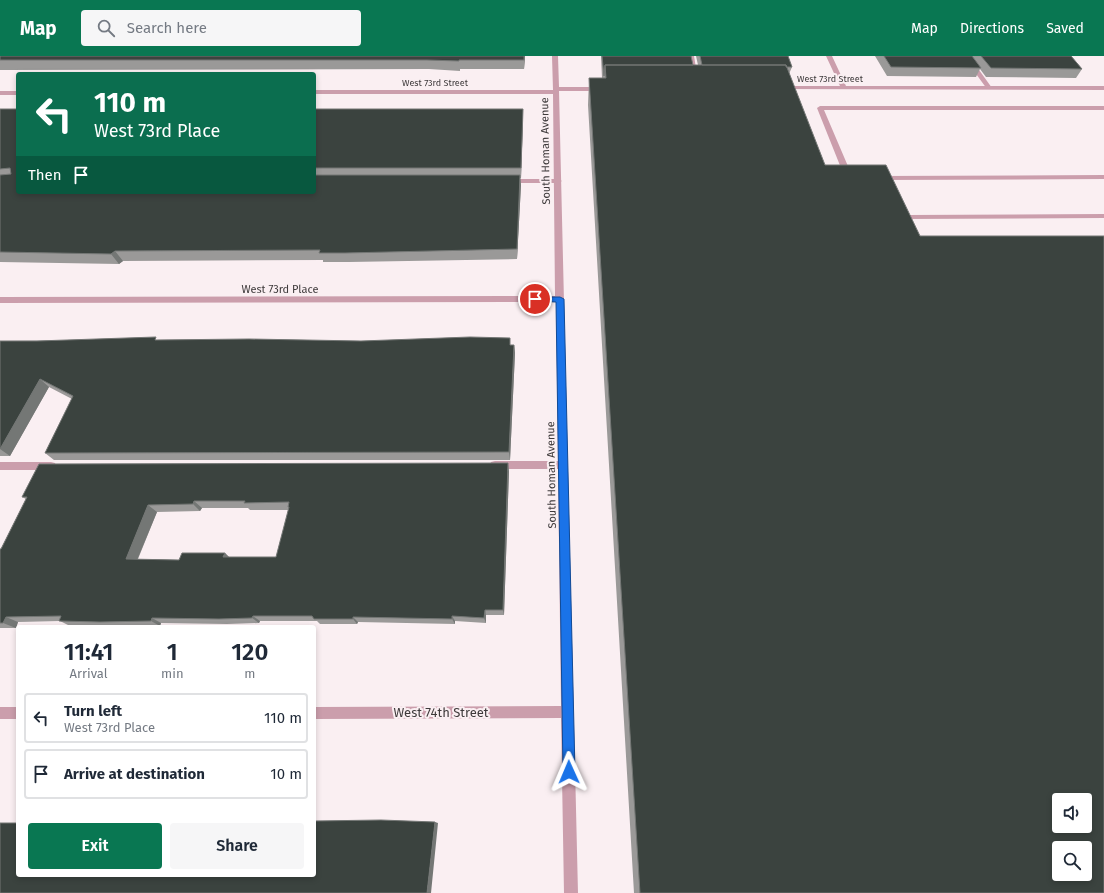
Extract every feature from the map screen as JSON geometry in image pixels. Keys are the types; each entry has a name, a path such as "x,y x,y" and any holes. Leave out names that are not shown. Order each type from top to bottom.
{"street":[{"name":"South Homan Avenue","path":"556,56 571,893"},
{"path":"691,56 698,84"},
{"path":"829,56 844,88"},
{"path":"966,56 989,88"},
{"name":"West 73rd Street","path":"775,88 1104,88"},
{"name":"West 73rd Street","path":"316,92 612,89"},
{"path":"0,93 16,93"},
{"path":"856,178 848,178 820,108 1104,108"},
{"path":"870,178 887,181 1104,178"},
{"path":"502,182 558,181"},
{"path":"898,204 904,217 1104,216"},
{"name":"West 73rd Place","path":"0,300 560,299"},
{"path":"485,465 563,465"},
{"path":"0,466 64,466"},
{"name":"West 74th Street","path":"316,712 568,712"},
{"path":"0,714 16,713"}],"building":[{"path":"0,56 524,56 524,60 0,60"},
{"path":"602,56 691,56 693,65 605,65 604,76"},
{"path":"700,56 788,56 792,67 786,67 786,65 702,65"},
{"path":"884,56 972,56 981,68 891,67"},
{"path":"981,56 1071,56 1082,69 991,68"},
{"path":"605,65 786,65 825,165 886,165 920,236 1104,236 1104,893 640,893 589,78 606,78"},
{"path":"0,109 16,109 16,194 316,194 316,175 520,175 517,249 345,253 319,253 320,250 115,251 111,254 0,252 0,175 11,174 10,168 0,169"},
{"path":"316,109 523,109 521,168 316,168"},
{"path":"156,337 155,340 249,339 361,341 470,337 510,338 510,345 514,345 509,452 45,453 73,396 40,379 0,449 0,341"},
{"path":"508,463 503,610 485,610 484,618 452,616 452,619 353,617 353,619 314,619 312,616 253,616 252,618 219,619 152,618 151,621 100,622 59,621 61,616 6,617 3,623 0,623 0,549 27,497 22,497 39,464","holes":["194,501 245,501 244,503 289,502 276,557 223,557 225,553 182,553 179,560 126,559 148,505 193,504"]},
{"path":"381,820 435,822 427,893 0,893 0,823 16,823 16,877 316,877 316,821"}],"route":[{"path":"535,299 560,299 569,772"}]}
